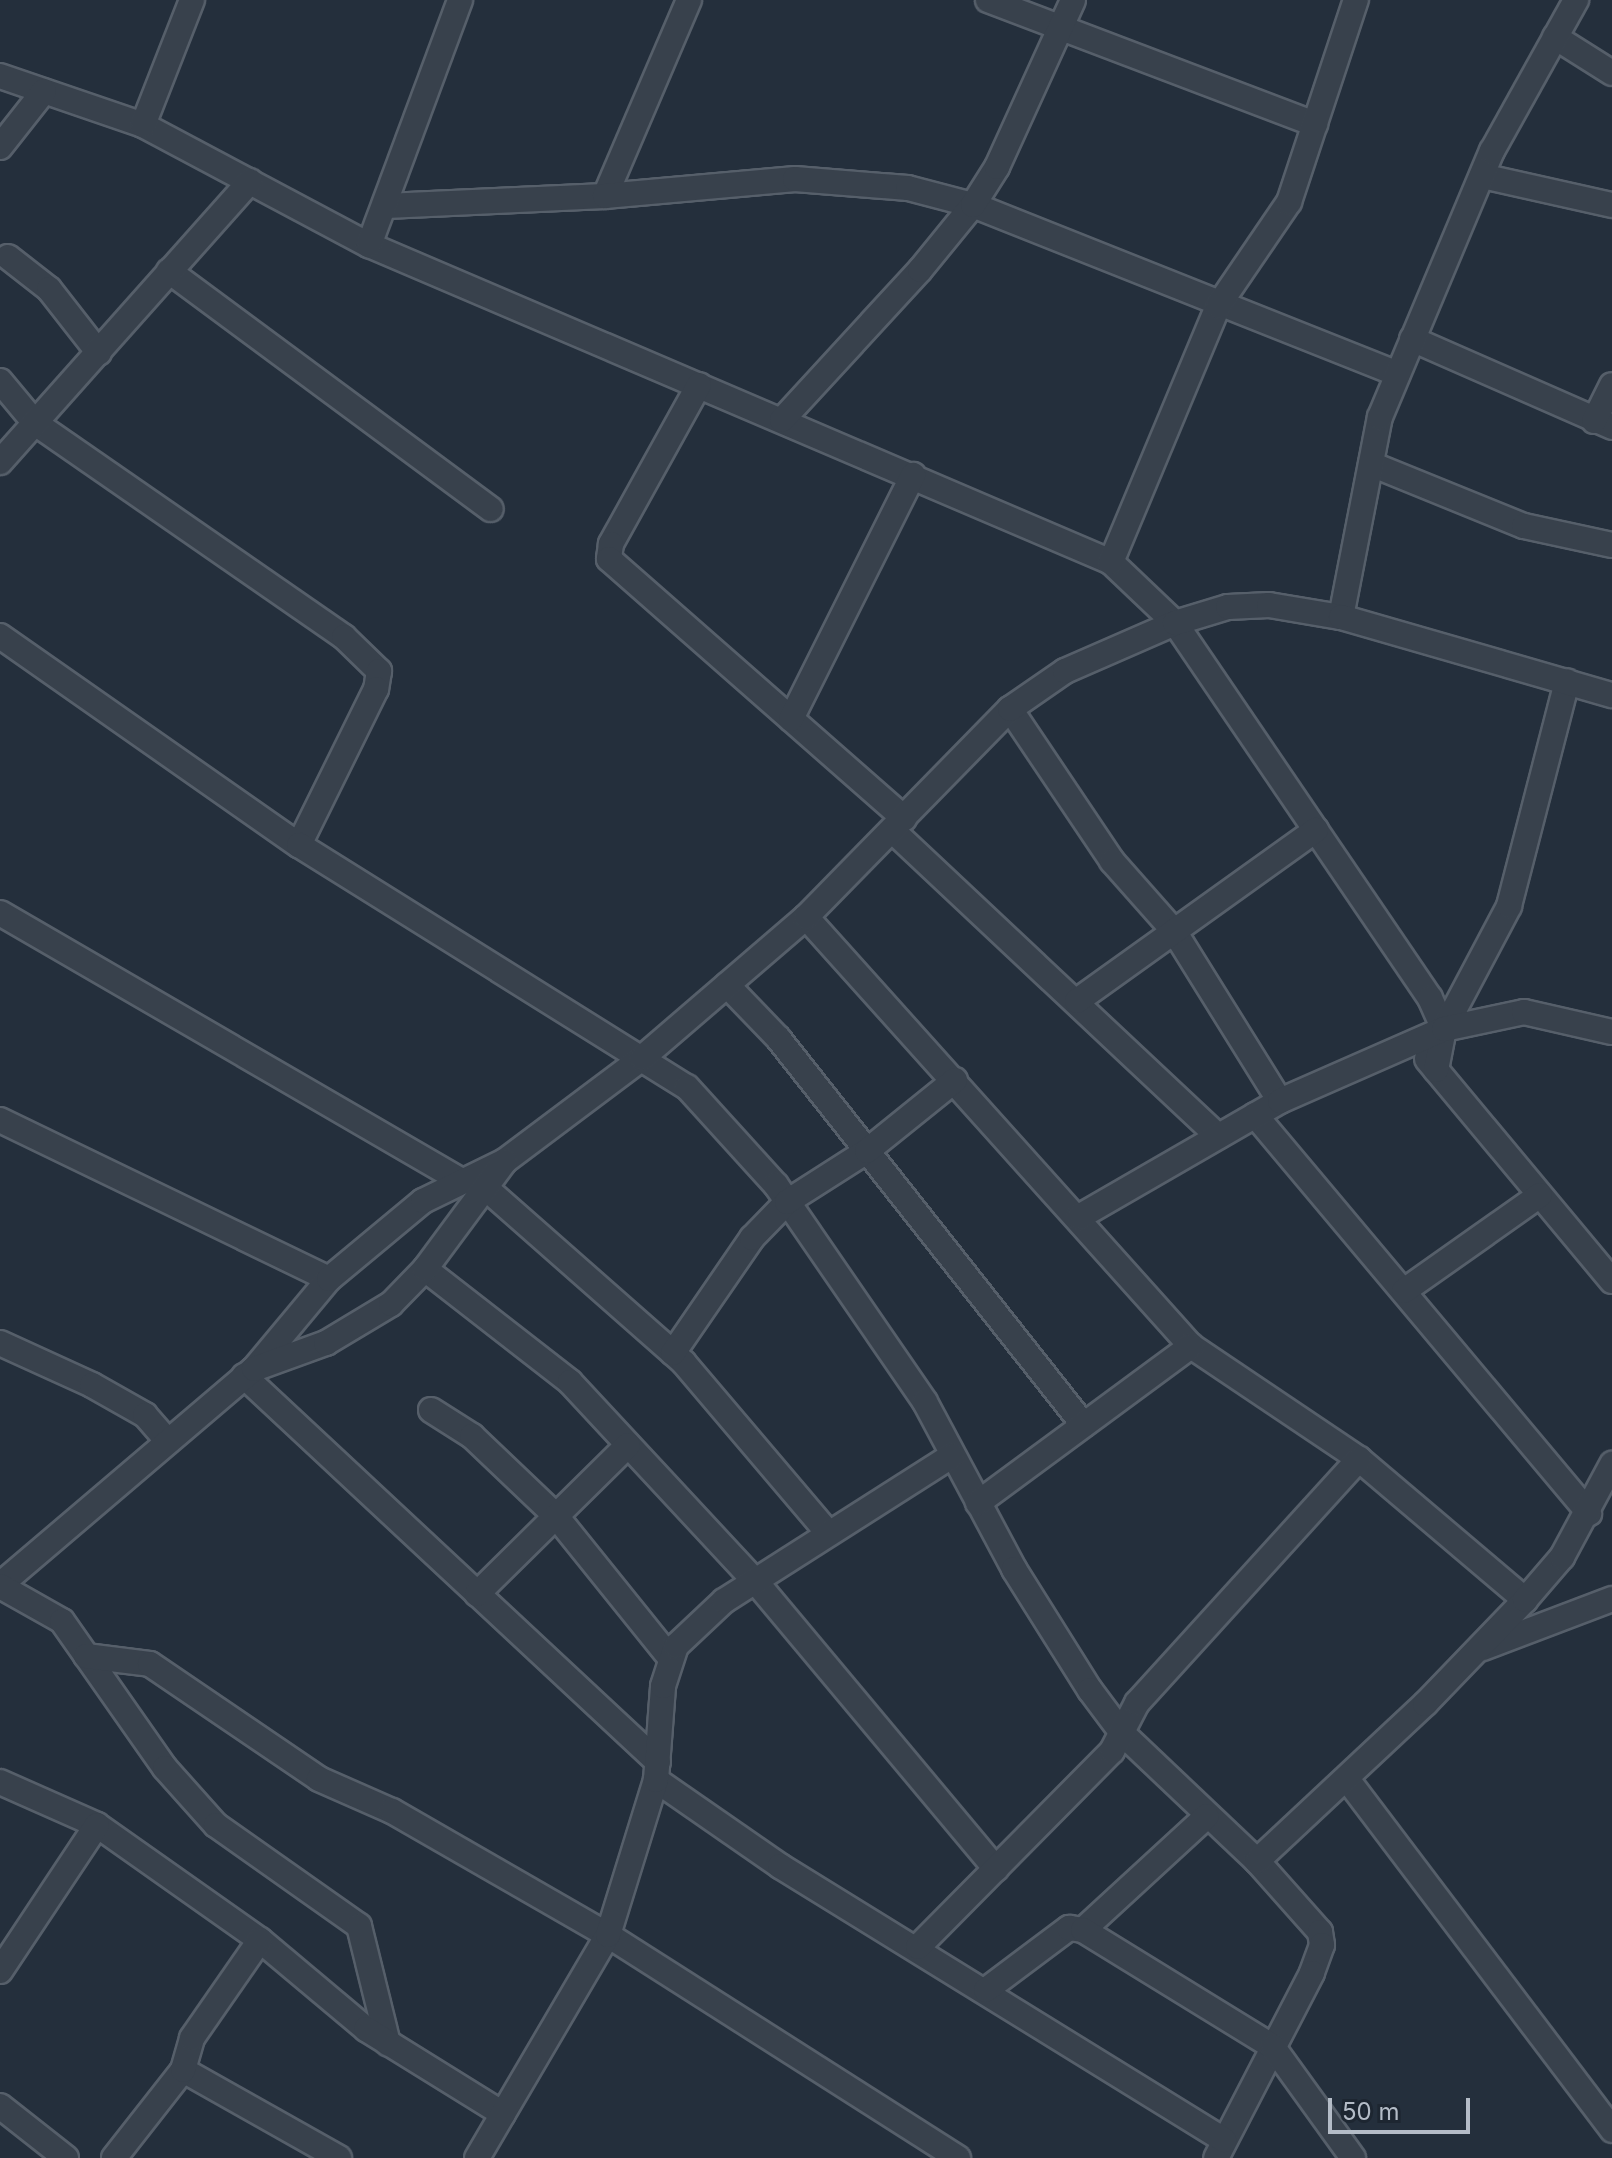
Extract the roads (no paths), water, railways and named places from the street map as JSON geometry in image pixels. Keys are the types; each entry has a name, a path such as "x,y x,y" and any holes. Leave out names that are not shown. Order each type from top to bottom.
{"street":[{"path":"143,125 192,0"},
{"path":"369,245 460,0"},
{"path":"605,196 689,0"},
{"path":"988,0 1315,124"},
{"path":"782,420 920,270 973,205 997,167 1073,0"},
{"path":"1111,562 1218,306 1289,202 1356,0"},
{"path":"1341,617 1380,417 1482,176 1576,0"},
{"path":"1555,37 1612,73"},
{"path":"0,76 143,125 369,245 1111,562 1175,623 1430,998 1444,1029"},
{"path":"0,147 44,91"},
{"path":"1482,176 1612,205"},
{"path":"386,206 605,196 795,179 908,188 973,205 1218,306 1398,374"},
{"path":"0,462 250,181"},
{"path":"8,257 49,289 99,353"},
{"path":"169,271 491,509"},
{"path":"1412,339 1603,424 1612,385"},
{"path":"0,381 35,423 344,637 379,671 376,689 299,845"},
{"path":"699,385 611,544 609,559 791,719 1218,1136"},
{"path":"1371,464 1524,526 1612,545"},
{"path":"791,719 913,475"},
{"path":"388,2043 359,1926 216,1825 165,1768 62,1621 0,1585 249,1373 329,1279 423,1201 460,1180 505,1161 642,1058 806,917 1010,709 1065,671 1175,623 1228,607 1269,605 1341,617 1612,695"},
{"path":"0,636 299,845 687,1087 731,1131 787,1202 925,1402 1039,1609 1122,1733 1257,1861 1320,1932 1322,1945 1220,2149 986,1990 780,1866 657,1771 249,1373"},
{"path":"1436,1070 1444,1029 1509,906 1567,681"},
{"path":"1010,709 1112,861 1174,931 1280,1101"},
{"path":"1077,1001 1316,830"},
{"path":"0,913 460,1180"},
{"path":"806,917 1079,1217 1191,1346 1359,1459 1525,1600"},
{"path":"727,985 778,1038 1084,1425"},
{"path":"1079,1217 1280,1101 1444,1029 1524,1012 1612,1032"},
{"path":"1413,1043 1612,1281"},
{"path":"673,1353 752,1238 787,1202 867,1151 955,1080"},
{"path":"1255,1115 1589,1513"},
{"path":"0,1120 329,1279"},
{"path":"249,1373 326,1343 364,1322 425,1269 488,1190 505,1161"},
{"path":"488,1190 673,1353 828,1533"},
{"path":"1404,1291 1540,1195"},
{"path":"425,1269 570,1382 756,1582 996,1869"},
{"path":"0,1343 106,1392 145,1415 168,1441"},
{"path":"978,1503 1191,1346"},
{"path":"431,1410 472,1436 556,1516 670,1658"},
{"path":"477,1594 628,1445"},
{"path":"477,2158 608,1935 657,1771 670,1658 683,1635 828,1533 952,1456"},
{"path":"918,1947 1112,1751 1137,1703 1359,1459"},
{"path":"1257,1861 1347,1779 1525,1600 1562,1557 1589,1513 1612,1464"},
{"path":"1477,1650 1612,1599"},
{"path":"86,1656 150,1664 319,1779 392,1811 608,1935 958,2158"},
{"path":"1347,1779 1612,2130"},
{"path":"0,1782 97,1825 260,1940 388,2043 503,2114"},
{"path":"1083,1930 1207,1816"},
{"path":"0,1971 97,1825"},
{"path":"986,1990 1069,1928 1083,1930 1273,2047 1353,2158"},
{"path":"114,2158 183,2070 192,2038 260,1940"},
{"path":"183,2070 339,2158"},
{"path":"0,2106 66,2158"}]}
